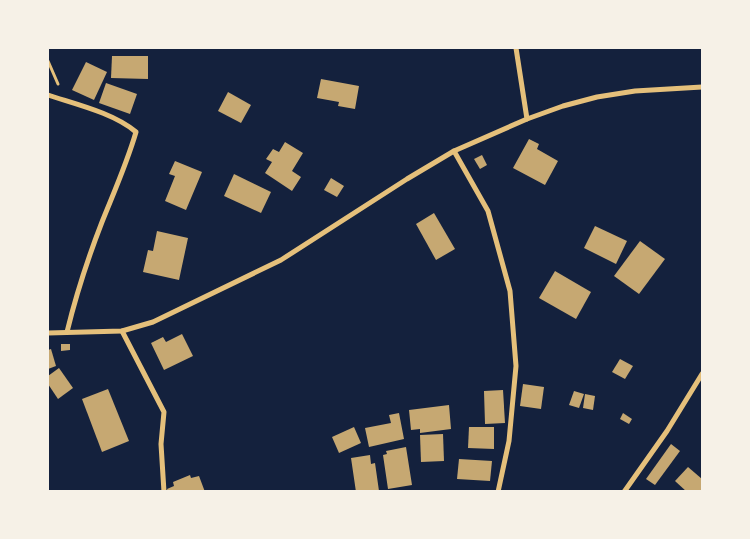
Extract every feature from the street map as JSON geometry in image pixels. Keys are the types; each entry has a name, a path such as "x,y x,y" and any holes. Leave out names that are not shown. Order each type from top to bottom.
{"street":[{"path":"516,48 527,119"},
{"path":"48,333 122,331 153,322 282,260 407,178 454,151 527,119 596,97 635,91 702,87"},
{"path":"48,95 90,109 128,126 136,132 128,158 101,224 67,332"},
{"path":"454,151 488,211 510,291 516,366 509,441 498,492"},
{"path":"122,331 164,412 161,444 162,488 164,492"},
{"path":"624,492 667,431 702,374"}],"path":[{"path":"48,61 65,101"}],"building":[{"path":"112,56 148,56 148,79 111,78"},
{"path":"86,62 107,72 94,100 72,90"},
{"path":"321,79 359,86 355,109 338,106 339,102 317,98"},
{"path":"106,83 137,94 130,114 99,103"},
{"path":"228,92 251,105 241,123 218,111"},
{"path":"529,139 539,144 537,149 558,161 545,185 513,168"},
{"path":"285,142 303,153 292,171 301,177 292,191 265,173 272,162 266,159 273,149 279,152"},
{"path":"482,155 487,165 480,169 474,159"},
{"path":"175,161 202,172 186,210 165,201 175,176 169,174"},
{"path":"234,174 271,192 261,213 224,196"},
{"path":"331,178 344,186 337,197 324,190"},
{"path":"434,213 455,249 436,260 416,224"},
{"path":"595,226 627,241 616,264 584,248"},
{"path":"157,231 188,238 179,280 143,272 148,250 153,251"},
{"path":"640,241 665,259 639,294 614,276"},
{"path":"555,271 591,292 576,319 539,298"},
{"path":"182,334 193,356 164,370 151,343 163,337 166,342"},
{"path":"61,344 70,344 70,350 61,351"},
{"path":"51,349 56,366 48,369 48,350"},
{"path":"620,359 633,366 625,379 612,372"},
{"path":"59,368 73,388 58,399 48,384 48,376"},
{"path":"523,384 544,387 541,409 520,406"},
{"path":"108,389 129,441 102,452 82,399"},
{"path":"503,390 505,423 485,424 484,391"},
{"path":"574,391 584,394 579,408 569,405"},
{"path":"585,394 595,396 593,410 583,408"},
{"path":"449,405 451,429 420,433 420,429 411,430 409,410"},
{"path":"399,413 404,439 369,447 365,428 391,423 389,415"},
{"path":"623,413 632,419 629,424 620,419"},
{"path":"354,427 361,443 339,453 332,437"},
{"path":"469,427 494,427 494,449 468,448"},
{"path":"443,434 444,461 421,462 420,435"},
{"path":"671,444 680,451 655,485 646,479"},
{"path":"406,447 412,485 388,489 383,455 387,454 386,451"},
{"path":"370,455 371,464 375,463 379,491 356,492 351,458"},
{"path":"459,459 492,461 490,481 457,479"},
{"path":"688,467 702,479 702,492 687,492 675,481"},
{"path":"190,475 191,478 199,476 205,492 168,492 167,489 174,486 173,482"}]}
